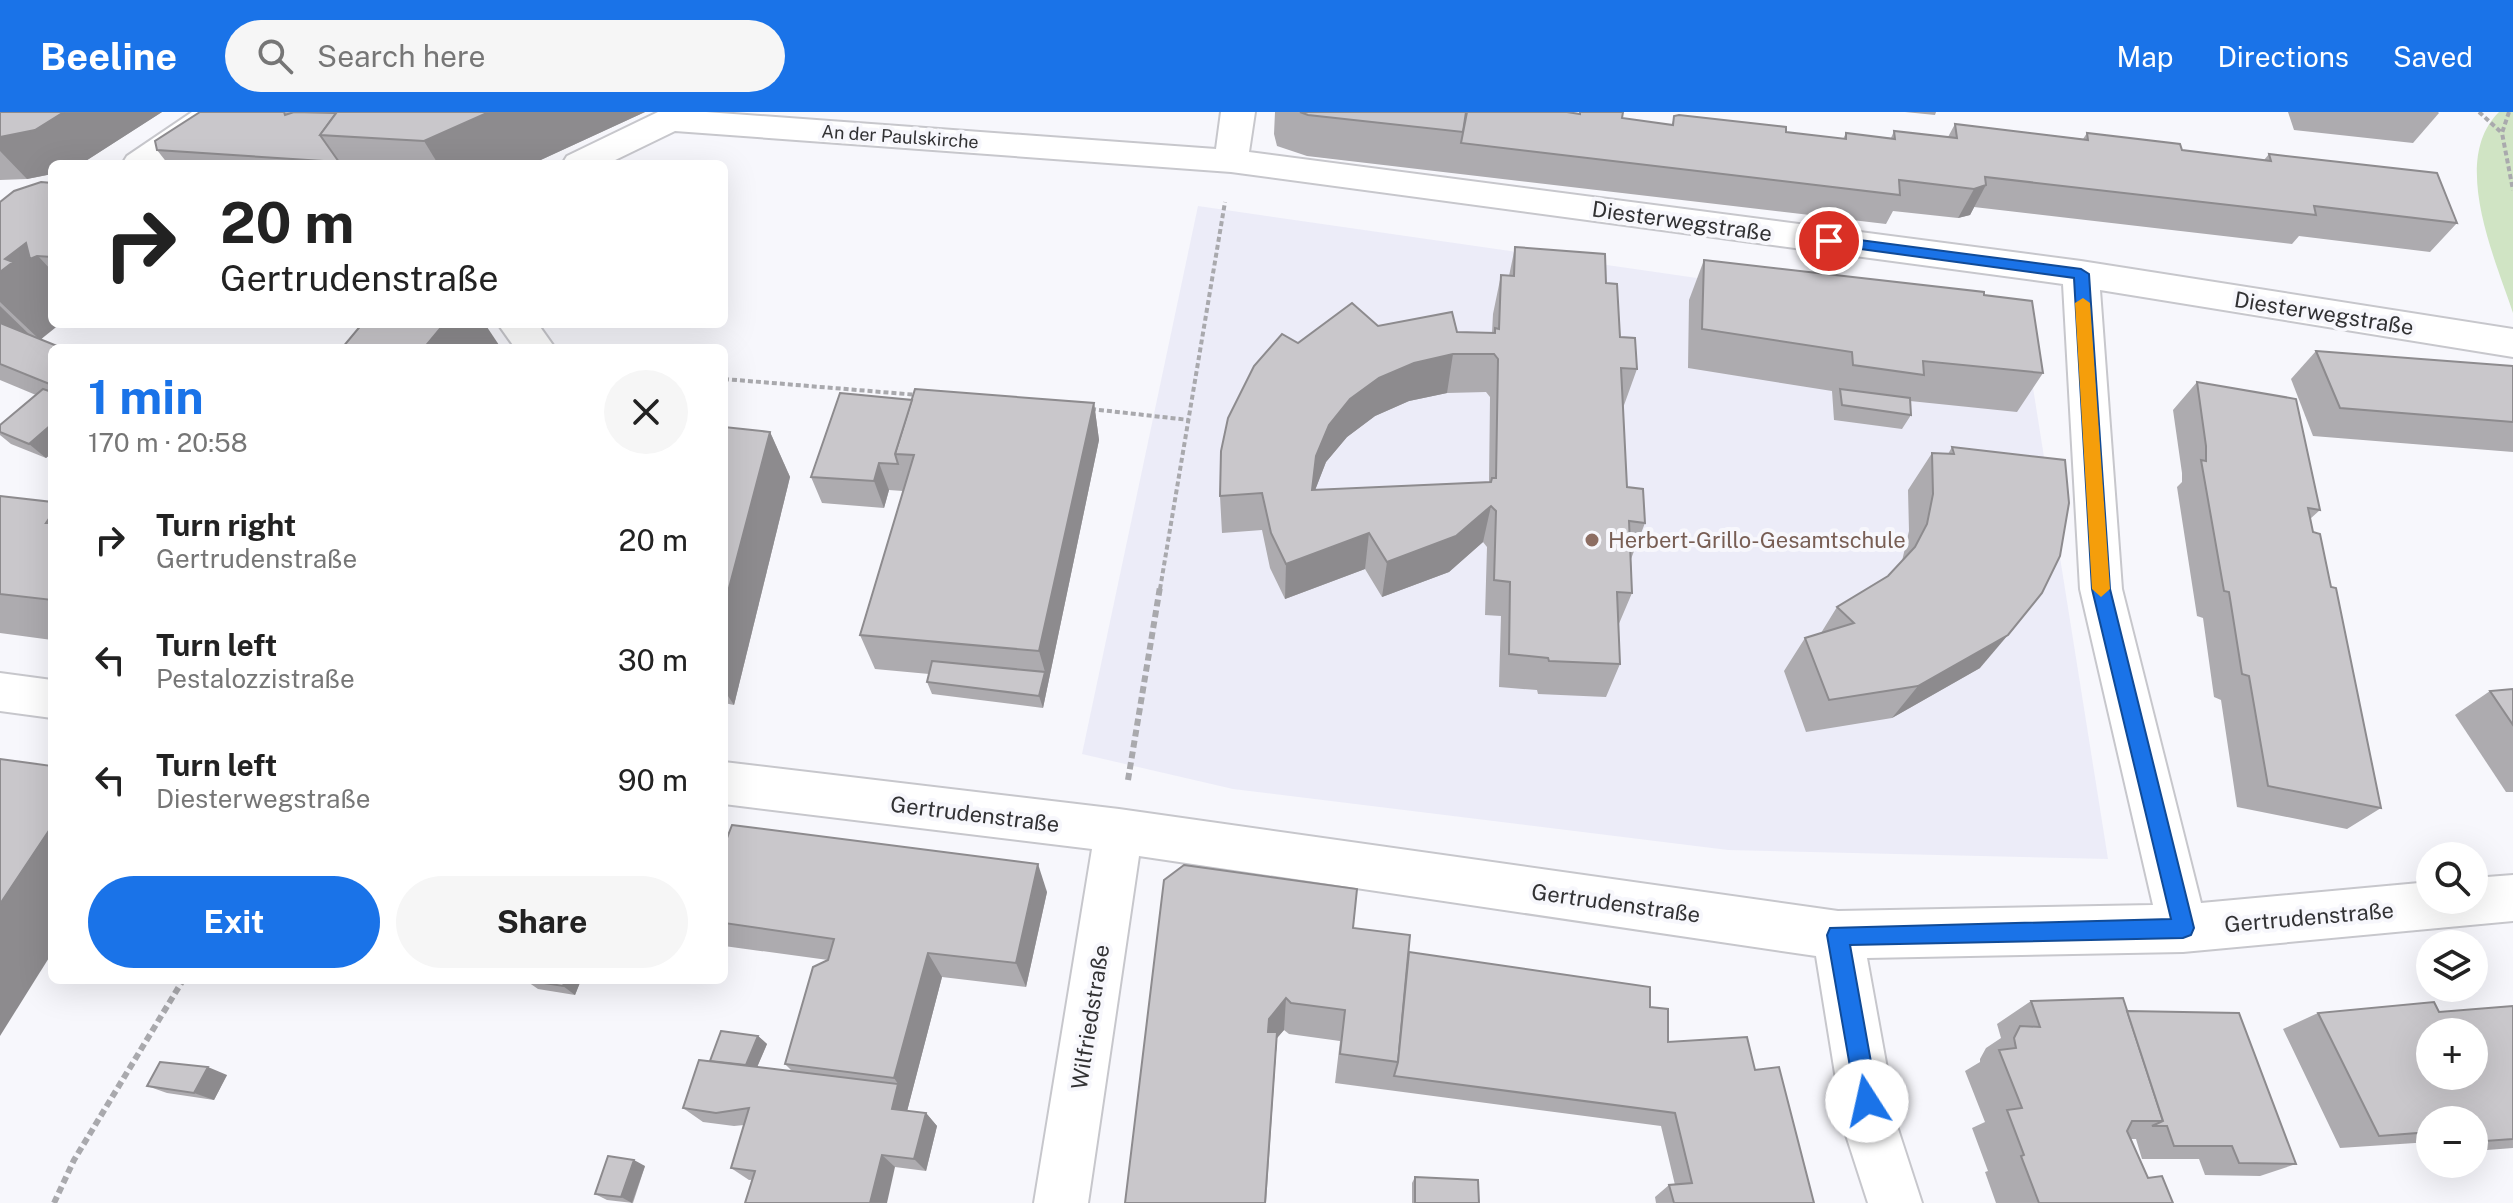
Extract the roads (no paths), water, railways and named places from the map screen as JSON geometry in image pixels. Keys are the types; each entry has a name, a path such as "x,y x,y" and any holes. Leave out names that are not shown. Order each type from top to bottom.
{"street":[{"path":"145,160 215,112"},
{"path":"1231,161 1238,112"},
{"name":"An der Paulskirche","path":"587,160 670,120 1231,161"},
{"name":"Diesterwegstraße","path":"1231,161 2081,274 2513,343"},
{"path":"2081,274 2101,589 2183,928"},
{"path":"520,328 533,344"},
{"path":"0,692 48,698"},
{"name":"Gertrudenstraße","path":"728,783 1119,831 1838,935 2183,928 2513,898"},
{"name":"Wilfriedstraße","path":"1061,1203 1119,831"},
{"path":"1838,935 1871,1129 1895,1203"}],"place":[{"name":"Herbert-Grillo-Gesamtschule","path":"1592,540"}]}
